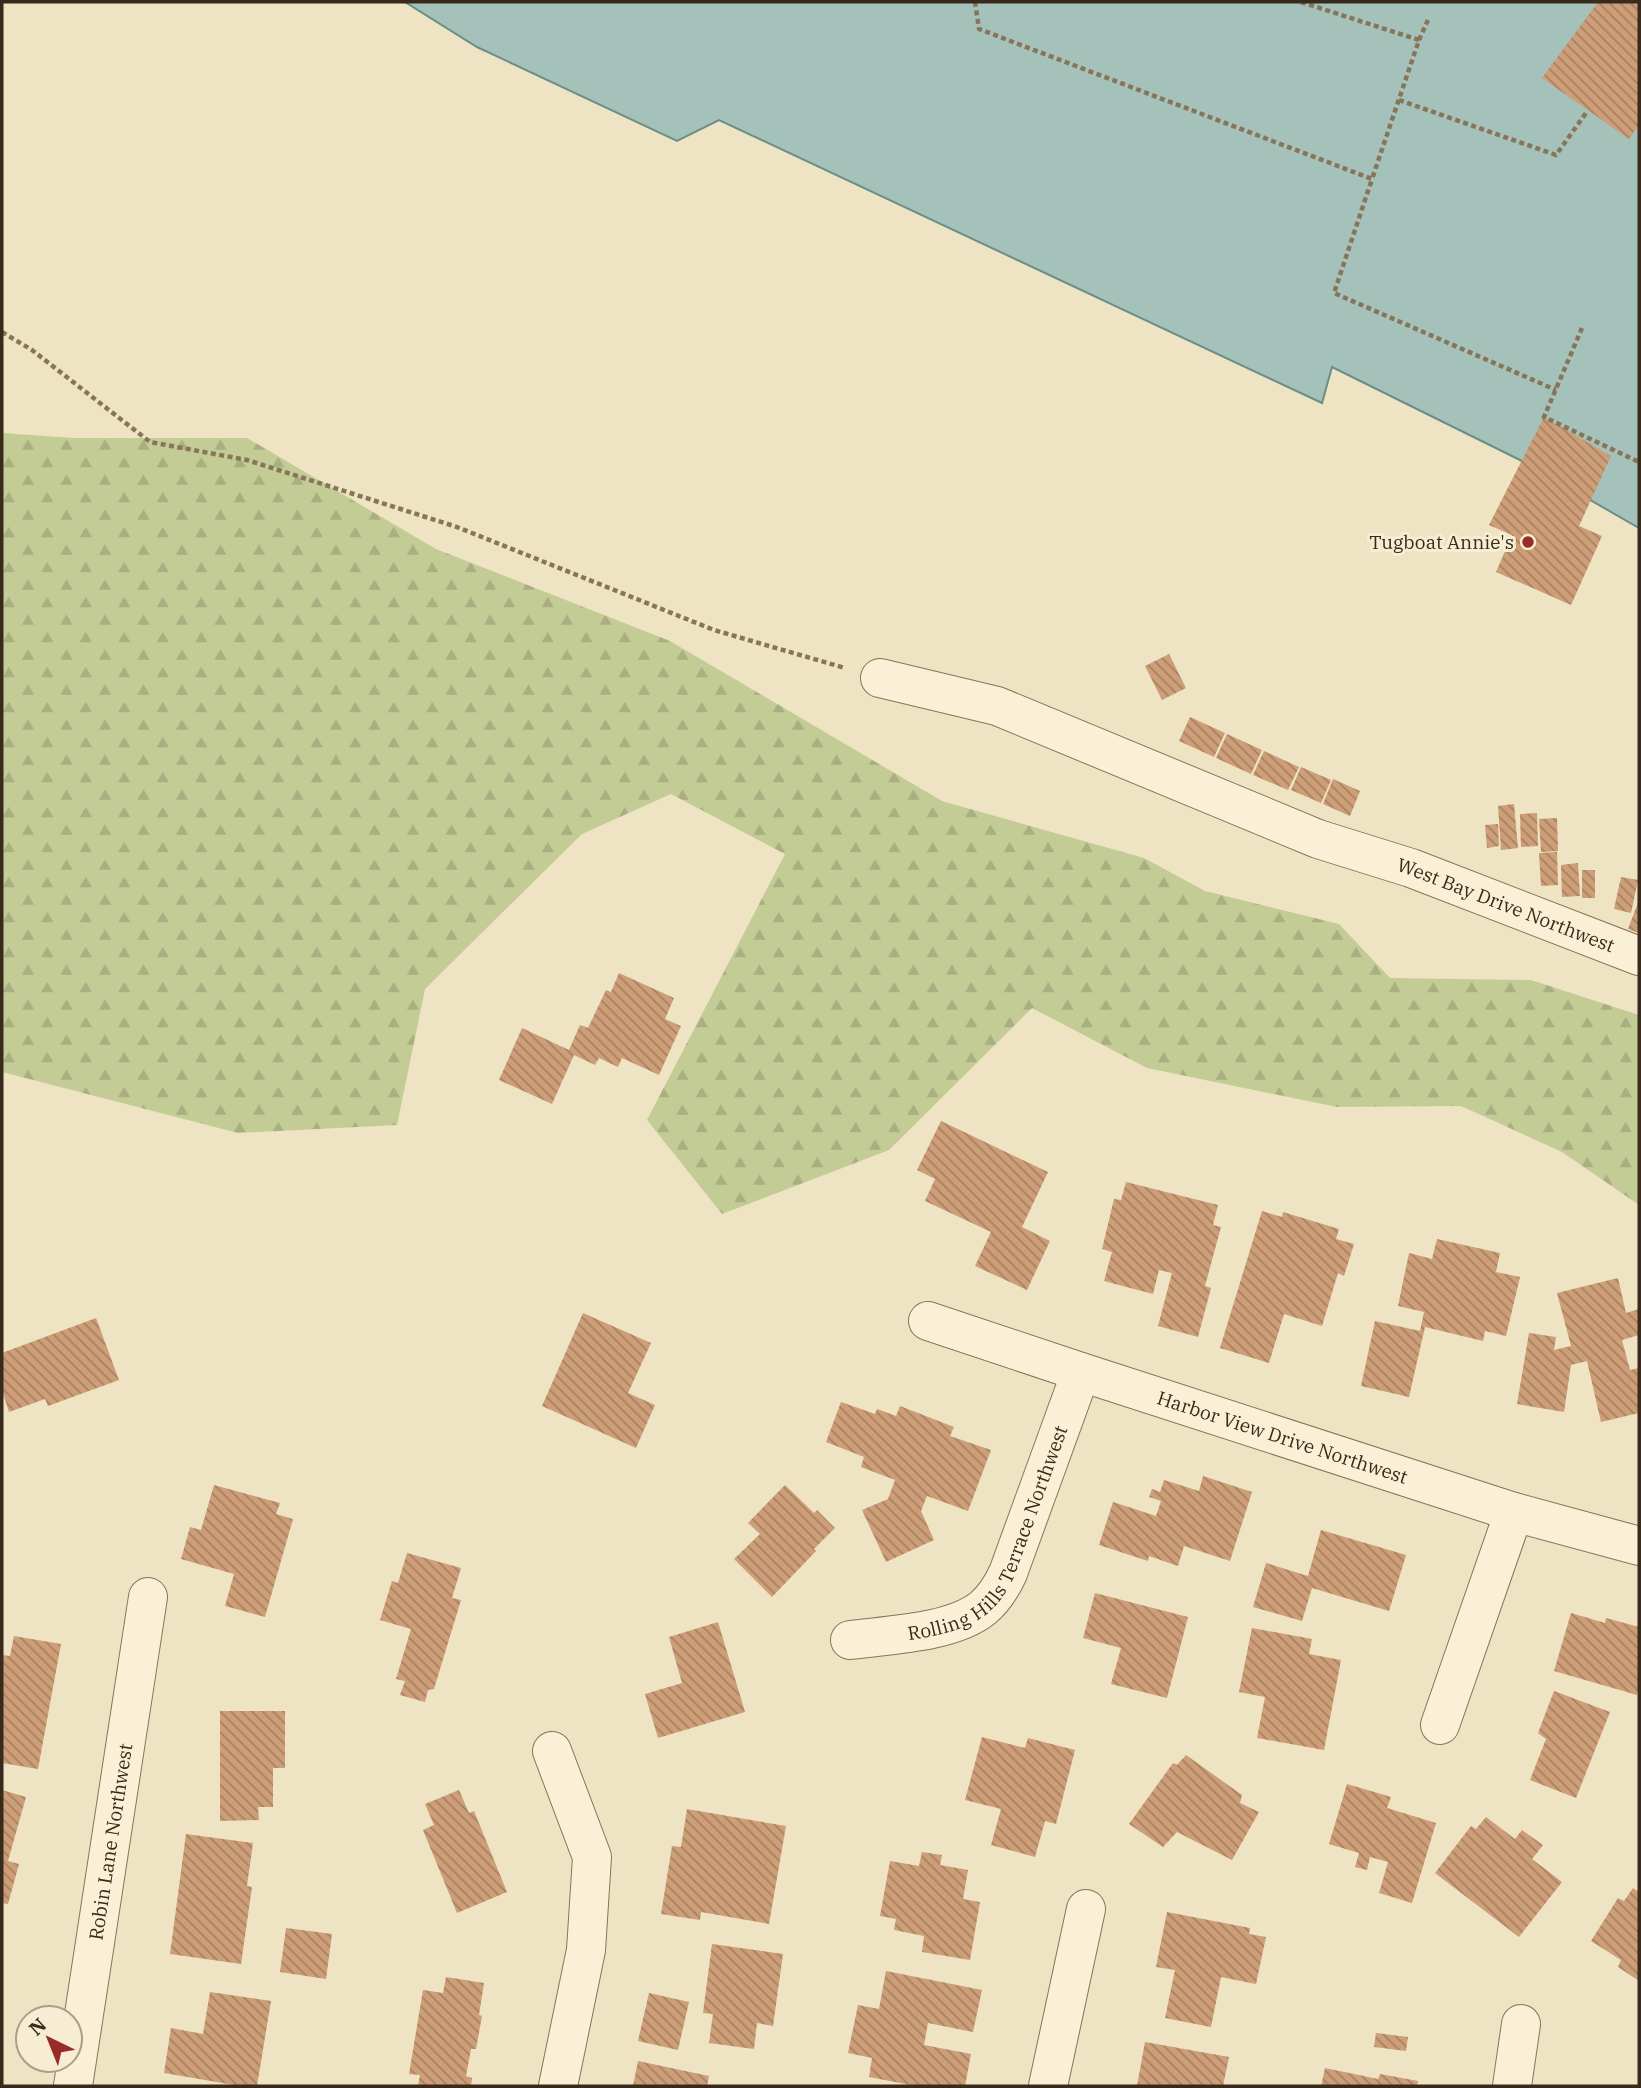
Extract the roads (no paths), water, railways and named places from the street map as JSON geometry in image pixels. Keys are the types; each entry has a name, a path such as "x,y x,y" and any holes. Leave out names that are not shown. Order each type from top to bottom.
{"street":[{"name":"West Bay Drive Northwest","path":"880,678 997,706 1318,839 1411,868 1639,956"},
{"name":"Harbor View Drive Northwest","path":"928,1321 1514,1512 1639,1546"},
{"name":"Rolling Hills Terrace Northwest","path":"850,1640 930,1629 958,1621 982,1609 999,1592 1081,1373"},
{"path":"1440,1724 1514,1512"},
{"name":"Robin Lane Northwest","path":"73,2086 148,1597"},
{"path":"552,1751 592,1857 586,1950 558,2086"},
{"path":"1048,2086 1086,1909"},
{"path":"1512,2086 1521,2024"}],"water":[{"path":"405,2 1639,2 1639,528 1524,462 1332,367 1322,403 719,120 677,141 477,47"}],"place":[{"name":"Tugboat Annie's","path":"1528,542"}]}
